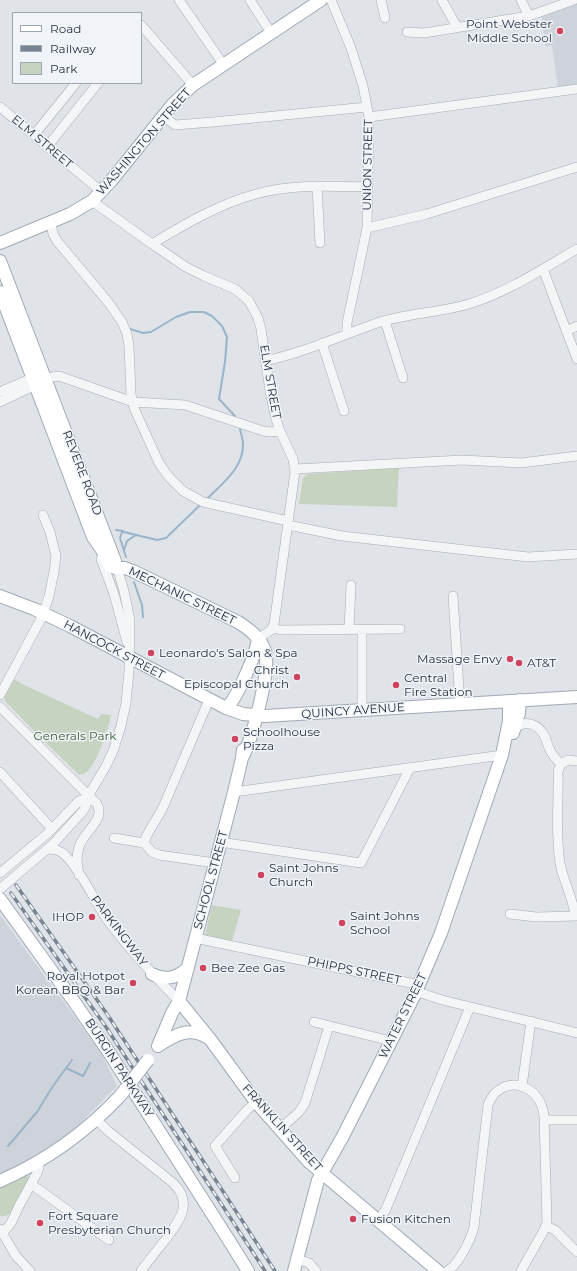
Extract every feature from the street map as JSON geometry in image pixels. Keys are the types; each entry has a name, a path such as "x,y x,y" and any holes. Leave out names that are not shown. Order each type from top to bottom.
{"main road":[{"name":"WASHINGTON STREET","path":"0,243 82,208 92,201 102,192 180,96 223,64 321,0"},
{"name":"REVERE ROAD","path":"0,261 117,568"},
{"name":"REVERE ROAD","path":"0,292 93,537"},
{"name":"MECHANIC STREET","path":"93,537 102,550 109,565 112,567 125,568 134,571 238,622 251,631 258,639"},
{"name":"HANCOCK STREET","path":"0,596 43,613 226,708 252,716"},
{"path":"226,708 233,700 251,663 258,639"},
{"path":"252,716 266,662 264,649 258,639"},
{"name":"QUINCY AVENUE","path":"252,716 577,697"},
{"name":"WATER STREET","path":"294,1271 314,1190 321,1173 343,1136 418,988 441,934 502,755 514,729 519,713 515,701"},
{"name":"WATER STREET","path":"502,755 515,701"},
{"name":"SCHOOL STREET","path":"0,1181 37,1162 63,1146 96,1119 120,1096 172,1029 178,1018 180,1011 179,1001 234,792 242,758 244,738 252,716"},
{"name":"BURGIN PARKWAY","path":"0,899 110,1054 248,1271"},
{"path":"152,974 161,978 172,978 188,968"},
{"name":"FRANKLIN STREET","path":"179,1001 210,1039 256,1102 309,1162 438,1271"},
{"path":"158,1046 174,1036 183,1033 198,1033 210,1039"},
{"name":"BURGIN PARKWAY","path":"230,1242 251,1271"}],"street":[{"path":"180,0 223,64"},
{"path":"250,0 271,33"},
{"name":"UNION STREET","path":"331,0 351,48 363,86 369,117 367,228 347,323 347,334"},
{"path":"381,0 385,18"},
{"path":"442,0 457,27"},
{"path":"521,0 529,16"},
{"path":"407,32 424,32 529,16 574,0"},
{"path":"142,26 193,85"},
{"path":"34,135 75,84"},
{"path":"48,147 97,84"},
{"path":"369,117 577,89"},
{"name":"ELM STREET","path":"0,107 102,192"},
{"path":"164,116 175,124 367,107"},
{"path":"367,228 427,214 577,167"},
{"path":"317,186 318,235 320,243"},
{"path":"152,244 188,222 212,210 256,194 291,188 317,186 368,187"},
{"name":"ELM STREET","path":"92,201 152,244 195,272 235,289 249,301 258,318 270,391 280,431 293,459 295,469 273,628"},
{"path":"51,222 53,234 57,241 108,302 122,322 127,334 129,346 133,402 137,415 161,468 179,488 194,498 203,502 342,536 528,557 577,554"},
{"path":"265,360 322,343 385,321 477,301 508,288 577,249"},
{"path":"543,269 577,359"},
{"path":"385,321 403,378"},
{"path":"566,331 577,326"},
{"path":"322,343 344,411"},
{"path":"0,392 56,376 63,377 133,402 185,405 263,431 280,431"},
{"path":"0,402 34,382"},
{"path":"295,469 462,460 521,463 577,456"},
{"path":"0,696 43,613 49,596 56,556 50,532 43,515"},
{"name":"REVERE ROAD","path":"93,537 118,605 130,657"},
{"path":"0,889 47,849 83,811 86,806 88,796 106,766 119,732 126,703 130,657 130,633 129,614 117,568"},
{"path":"349,630 351,585"},
{"path":"453,596 460,704"},
{"path":"258,639 273,628 281,630 400,629"},
{"path":"362,630 362,710"},
{"path":"144,843 146,836 159,817 210,700"},
{"path":"0,707 88,796"},
{"path":"514,729 519,725 526,723 532,724 538,728 544,736 552,754 561,764"},
{"path":"234,792 502,755"},
{"path":"510,914 536,917 576,916 563,878 559,856 558,771 561,764 568,760 577,761"},
{"path":"220,842 361,863 410,768"},
{"path":"0,772 52,829"},
{"path":"0,873 42,839 78,801 88,796"},
{"name":"PARKINGWAY","path":"79,875 77,857 81,840 100,814 100,809 97,804 88,796"},
{"path":"114,838 144,843 152,852 159,856 215,863"},
{"name":"PARKINGWAY","path":"47,849 57,850 65,855 119,935 152,974 179,1001"},
{"name":"PHIPPS STREET","path":"195,938 415,984 421,993 577,1033"},
{"path":"378,1221 386,1209 470,1006"},
{"path":"522,1086 530,1021"},
{"path":"314,1022 391,1041"},
{"path":"280,1129 299,1112 305,1103 329,1026"},
{"path":"447,1271 452,1269 467,1244 474,1227 489,1102 495,1093 500,1089 511,1085 522,1086 531,1090 540,1101 543,1108 544,1120 546,1226 521,1271"},
{"path":"235,1178 215,1146 256,1102"},
{"path":"96,1119 108,1131 176,1185 183,1200 184,1208 182,1215 175,1227 141,1271"},
{"path":"544,1120 577,1120"},
{"path":"30,1271 16,1256 2,1231 12,1223 38,1170 37,1162"},
{"path":"31,1184 109,1240"},
{"path":"546,1226 554,1230 577,1252"},
{"path":"297,1259 308,1263 316,1271"}],"shaded area":[{"name":"Point Webster Middle School","path":"577,3 577,85 558,87 552,46 545,46 542,17"},
{"path":"0,915 101,1053 117,1086 66,1138 0,1179"}],"green space":[{"path":"399,468 397,507 299,504 303,478 308,474"},
{"name":"Generals Park","path":"14,679 98,719 101,714 111,715 108,729 99,752 92,766 87,772 79,775 5,701 4,696"},
{"path":"212,905 241,910 232,941 205,935"},
{"path":"27,1173 29,1178 11,1213 5,1216 0,1216 0,1186"}],"waterway":[{"path":"130,329 143,333 151,332 176,317 190,312 204,312 212,316 222,326 227,337 225,362 219,399 235,416"},
{"path":"208,498 231,474 240,460 243,444 240,429"},
{"path":"126,557 120,538 122,532 157,540 166,538 200,505"},
{"path":"116,530 123,531"},
{"path":"124,550 127,541 136,535"},
{"path":"134,582 142,605 143,617"},
{"path":"8,1146 37,1112 53,1086 72,1060"},
{"path":"66,1068 83,1076 90,1063"}],"railway":[{"path":"16,885 107,1014 275,1271"},
{"path":"11,893 106,1027 265,1271"}],"place":[{"name":"Point Webster Middle School","path":"560,31"},
{"name":"Leonardo's Salon & Spa","path":"151,653"},
{"name":"Massage Envy","path":"510,659"},
{"name":"AT&T","path":"519,663"},
{"name":"Christ Episcopal Church","path":"297,677"},
{"name":"Central Fire Station","path":"396,685"},
{"name":"Schoolhouse Pizza","path":"235,739"},
{"name":"Saint Johns Church","path":"261,875"},
{"name":"IHOP","path":"92,917"},
{"name":"Saint Johns School","path":"342,923"},
{"name":"Bee Zee Gas","path":"203,968"},
{"name":"Royal Hotpot Korean BBQ & Bar","path":"133,983"},
{"name":"Fusion Kitchen","path":"353,1219"},
{"name":"Fort Square Presbyterian Church","path":"40,1223"}]}
